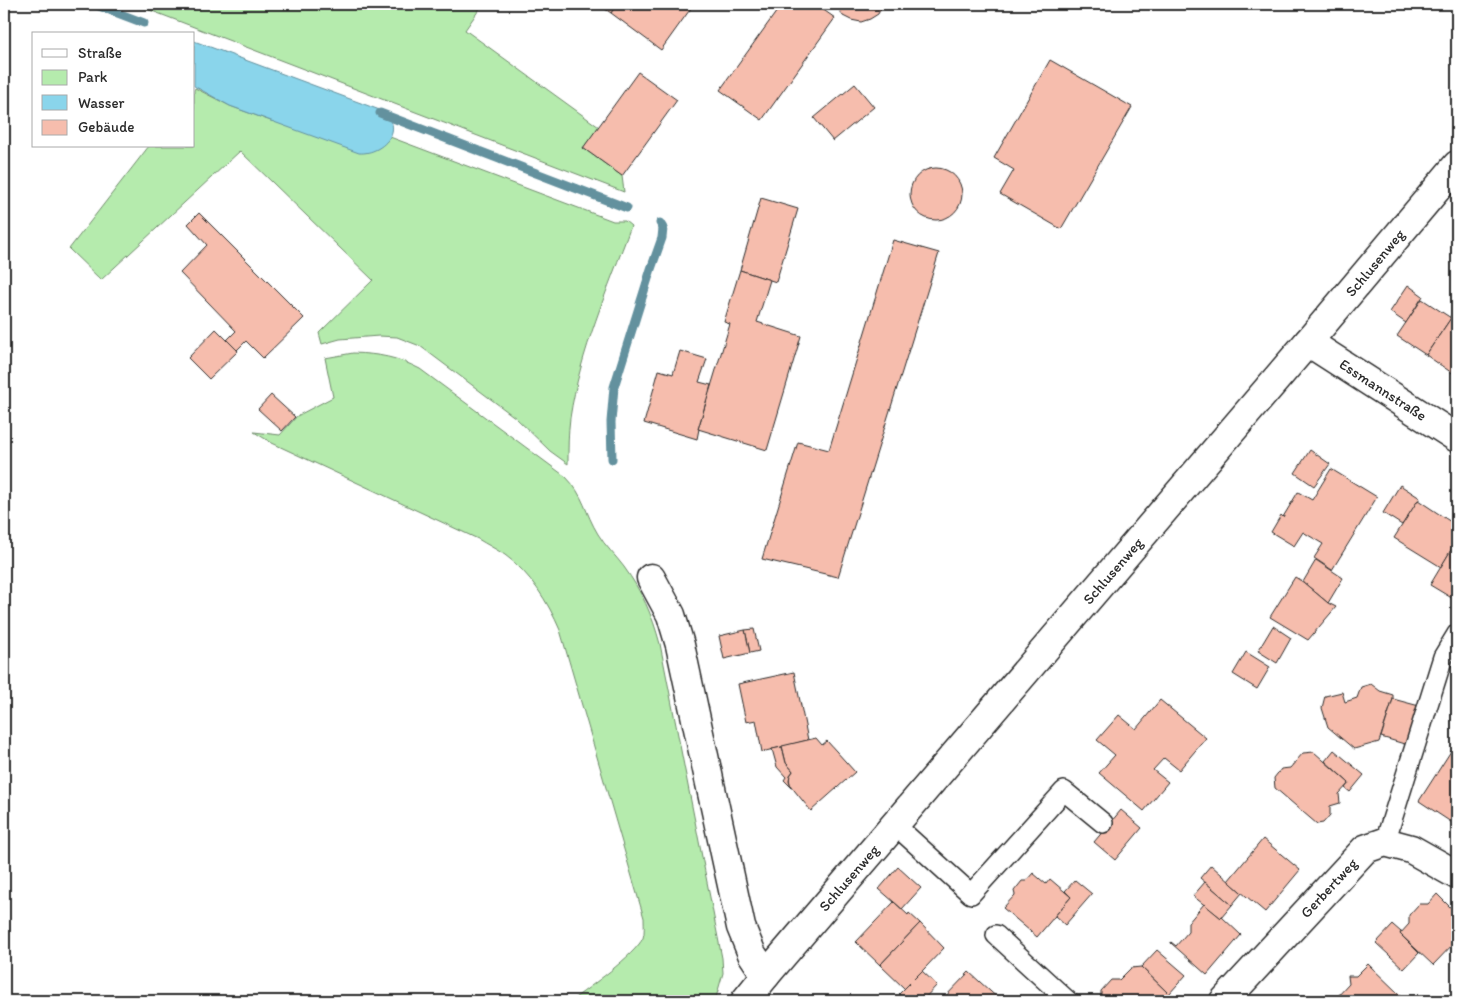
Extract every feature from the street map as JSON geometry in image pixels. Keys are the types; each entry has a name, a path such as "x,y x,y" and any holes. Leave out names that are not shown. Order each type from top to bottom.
{"street":[{"name":"Schlusenweg","path":"745,1001 1457,166"},
{"name":"Essmannstraße","path":"1308,342 1457,438"},
{"path":"651,578 671,615 680,645 740,927 752,954 766,975"},
{"path":"1385,842 1411,849 1457,875"},
{"name":"Gerbertweg","path":"1224,1001 1366,849 1385,842"}],"lane":[{"path":"1385,842 1443,657 1457,634"},
{"path":"895,825 971,894 1064,791 1103,823"},
{"path":"996,935 1068,1001"}],"green space":[{"path":"134,4 483,4 465,30 599,127 583,148 622,176 624,192"},
{"path":"195,88 230,106 271,121 385,143 390,137 613,221 625,221 631,226 596,321 581,369 570,418 568,464 550,451 516,418 420,346 397,337 379,336 340,339 322,344 319,333 373,280 240,151 101,280 69,249 147,148 195,148"},
{"path":"353,353 388,357 420,369 566,477 581,497 601,538 636,585 650,613 660,644 722,958 723,973 715,1001 571,1001 631,953 644,936 644,918 560,630 550,609 530,579 505,555 478,539 272,443 254,432 280,435 297,416 333,397 325,358"}],"water":[{"path":"195,41 377,109 387,115 392,122 392,130 390,137 377,149 359,153 230,106 195,87"}],"building":[{"path":"598,4 617,4 611,13"},
{"path":"617,4 694,4 661,50 611,13"},
{"path":"782,4 815,4 835,18 762,120 720,90"},
{"path":"836,4 883,4 878,14 861,22 843,16"},
{"path":"1050,60 1132,107 1061,229 1000,194 1014,170 994,158"},
{"path":"638,72 677,100 622,176 583,148"},
{"path":"855,84 874,107 833,141 814,118"},
{"path":"931,168 941,168 951,172 958,179 962,194 958,209 951,216 941,220 931,220 921,216 914,209 910,199 910,189 914,179 921,172"},
{"path":"761,198 798,209 776,282 740,270"},
{"path":"199,213 304,318 263,358 246,341 237,350 227,340 236,331 180,273 207,245 188,224"},
{"path":"893,240 939,253 838,577 762,559 798,442 829,450"},
{"path":"740,270 770,280 757,322 801,336 767,450 698,429 730,324 724,322"},
{"path":"1408,285 1423,296 1406,323 1390,312"},
{"path":"1422,299 1451,318 1426,355 1397,336"},
{"path":"1457,306 1457,372 1455,375 1426,355"},
{"path":"216,329 238,351 209,379 188,358"},
{"path":"680,351 707,359 699,382 711,385 698,429 697,439 644,423 659,370 673,374"},
{"path":"271,395 295,417 282,431 258,409"},
{"path":"1310,450 1330,464 1314,486 1295,473"},
{"path":"1331,469 1377,497 1332,570 1314,558 1323,544 1303,532 1294,546 1271,532 1281,515 1283,517 1298,492 1312,500"},
{"path":"1400,485 1420,498 1402,525 1383,513"},
{"path":"1418,500 1457,526 1457,540 1441,567 1394,538"},
{"path":"1457,540 1457,597 1455,600 1430,585"},
{"path":"1316,560 1343,578 1328,603 1303,582"},
{"path":"1295,577 1336,607 1308,640 1270,617"},
{"path":"1273,626 1291,638 1277,663 1258,651"},
{"path":"754,629 759,651 750,653 745,630"},
{"path":"745,630 750,653 724,659 719,636"},
{"path":"1246,652 1270,667 1257,689 1233,674"},
{"path":"794,672 808,740 762,752 756,720 746,722 738,684"},
{"path":"1371,684 1380,691 1393,695 1393,699 1379,742 1354,749 1328,727 1322,708 1325,696 1342,692 1345,702 1357,698 1361,687"},
{"path":"1393,699 1423,707 1411,746 1381,737"},
{"path":"1160,700 1206,738 1179,770 1164,758 1153,770 1168,782 1144,811 1099,773 1115,755 1097,740 1119,715 1136,729"},
{"path":"816,738 822,745 827,741 855,772 811,811 790,785 789,777 793,771 786,763 782,746"},
{"path":"782,747 786,763 793,771 789,780 791,787 784,780 786,777 777,767 772,749"},
{"path":"1334,750 1364,775 1350,792 1345,788 1349,783 1325,761"},
{"path":"1451,751 1457,755 1457,826 1419,801"},
{"path":"1314,752 1349,783 1339,794 1340,803 1330,806 1330,815 1323,823 1317,824 1275,788 1274,778 1281,769 1290,768 1303,753"},
{"path":"1121,810 1142,828 1115,860 1094,842"},
{"path":"1263,839 1300,870 1265,912 1228,881"},
{"path":"1211,865 1242,893 1232,905 1200,878"},
{"path":"898,867 921,888 902,909 879,889"},
{"path":"1033,873 1046,884 1050,879 1071,897 1037,937 1003,908 1015,895 1014,891 1022,881 1026,881"},
{"path":"1075,880 1092,894 1065,925 1055,916 1071,897 1065,891"},
{"path":"1205,882 1232,905 1221,918 1193,896"},
{"path":"1437,894 1453,910 1457,909 1457,940 1433,965 1400,934 1409,924 1409,915 1419,904 1428,904"},
{"path":"894,902 920,923 880,965 856,942"},
{"path":"1204,904 1222,917 1241,935 1207,975 1171,943 1176,946 1188,932 1188,923"},
{"path":"920,923 944,948 905,989 880,965"},
{"path":"1393,925 1419,953 1404,969 1376,943"},
{"path":"1157,950 1186,975 1169,994 1141,967"},
{"path":"1368,964 1401,996 1396,1001 1342,1001 1337,997 1349,984 1348,976 1356,976"},
{"path":"1141,967 1169,994 1162,1001 1101,1000 1101,991 1111,980 1119,980 1131,968"},
{"path":"922,971 937,985 922,1001 906,1001 899,994"},
{"path":"969,972 1001,1001 943,1001"}],"waterway":[{"path":"94,4 144,23"},
{"path":"380,113 627,208"},
{"path":"612,459 611,422 614,387 662,238 663,228 660,223"}]}
